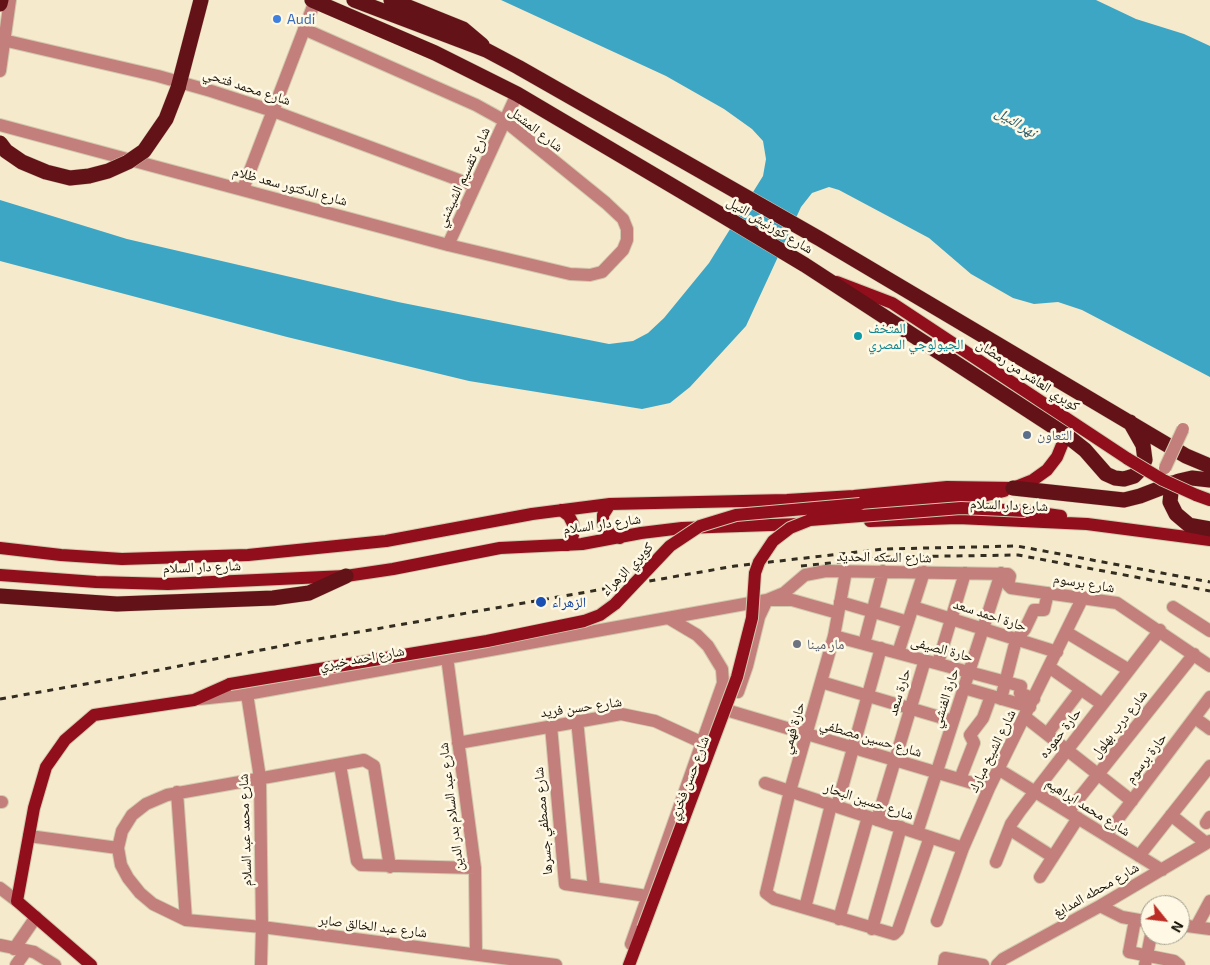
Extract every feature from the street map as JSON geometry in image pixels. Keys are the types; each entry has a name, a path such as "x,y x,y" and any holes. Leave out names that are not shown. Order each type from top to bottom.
{"highway":[{"path":"0,143 6,151 22,162 46,172 70,178 90,176 108,171 128,162 144,151 166,119 178,85 201,0"},
{"name":"شارع كورنيش النيل","path":"313,0 435,53 517,94 720,214 805,265 1066,435 1085,450 1106,474 1115,478 1124,479 1138,473 1145,460 1143,445 1130,422"},
{"name":"شارع كورنيش النيل","path":"354,0 486,50 820,240 1186,456 1210,466"},
{"path":"391,0 463,29 476,38 486,50"},
{"path":"1014,488 1115,500 1140,496 1172,483 1192,478 1210,480"},
{"path":"1172,483 1170,502 1176,514 1189,525 1210,529"},
{"path":"0,596 110,604 248,600 303,594 322,588 346,576"}],"main road":[{"name":"كوبري العاشر من رمضان","path":"827,280 860,289 892,303 1145,470 1179,488 1210,500"},
{"name":"شارع دار السلام","path":"0,548 122,559 248,555 402,539 562,510 610,504 787,500 947,487 1014,488 1034,480 1047,470 1057,457 1066,435"},
{"name":"كوبري الزهراء","path":"194,700 230,684 487,641 584,621 600,614 615,604 670,546 689,532 706,524 736,515 860,504 979,497 1014,488"},
{"path":"610,504 603,515 603,524 611,535 620,538"},
{"path":"631,965 643,928 737,677 752,618 755,573 759,562 773,541 790,528 810,520 961,508 1026,511 1057,515 1087,524"},
{"path":"562,510 569,516 573,524 573,535 568,545"},
{"name":"شارع دار السلام","path":"0,575 96,582 168,584 346,576 408,566 481,550 521,546 568,545 682,528 738,528 925,518 1087,524 1210,540"},
{"name":"شارع احمد خيري","path":"16,900 34,808 46,767 56,750 76,728 94,715 194,700"},
{"path":"16,900 91,965"}],"street":[{"path":"0,71 10,0"},
{"path":"243,189 304,29 313,0"},
{"name":"شارع المشتل","path":"304,29 476,105 505,121 623,219 627,229 627,240 623,250 602,272 590,275 570,274"},
{"name":"شارع محمد فتحي","path":"3,40 273,111 475,186"},
{"name":"شارع تقسيم الشيشني","path":"448,245 517,94"},
{"name":"شارع الدكتور سعد ظلام","path":"1,123 448,245 570,274"},
{"path":"1165,468 1183,429"},
{"name":"حارة فهمي","path":"805,908 774,899 766,893 790,791 834,636 846,571"},
{"path":"864,644 883,571"},
{"name":"شارع السكه الحديد","path":"767,600 784,593 805,575 814,572 883,571 1006,574"},
{"path":"898,653 924,572"},
{"path":"938,663 965,572"},
{"name":"شارع برسوم","path":"1006,574 1008,587 1117,603 1160,630 1210,666"},
{"name":"حارة الفنشي","path":"917,833 983,629 1006,574"},
{"path":"960,779 974,743 970,736 996,698 1005,681 1016,640 1034,610 1044,610 1048,593"},
{"name":"شارع الشيخ مبارك","path":"937,921 963,848 989,788 1083,597"},
{"name":"شارع احمد خيري","path":"194,700 247,694 767,600 792,600 872,612 908,622"},
{"name":"شارع حسن فخري","path":"631,965 640,953 730,712 747,666 759,617 767,600"},
{"name":"حارة احمد سعد","path":"913,607 1057,652"},
{"path":"1173,607 1210,631"},
{"name":"شارع حسن فخري","path":"624,965 723,683 722,670 717,658 697,635 670,619"},
{"name":"حارة حموده","path":"996,862 1009,829 1034,792 1160,630"},
{"path":"1066,632 1129,670"},
{"name":"حارة الصيفى","path":"834,636 1021,686 1020,693 1030,708"},
{"path":"881,648 805,908 894,934 898,930 930,837"},
{"name":"شارع درب بهلول","path":"1040,877 1053,857 1073,815 1099,775 1194,654"},
{"name":"شارع عبد السلام بدر الدين","path":"447,658 475,868 476,954"},
{"name":"حارة سعد","path":"838,919 895,760 925,660"},
{"path":"1049,667 1102,704"},
{"path":"822,682 953,721"},
{"path":"964,688 1030,708 1047,734 1132,801"},
{"path":"1047,734 1081,689"},
{"name":"شارع محمد عبد السلام","path":"247,694 260,778 261,965"},
{"name":"حارة برسوم","path":"1106,835 1210,697"},
{"name":"شارع حسين مصطفي","path":"716,707 989,788"},
{"name":"شارع حسن فريد","path":"458,743 577,720 620,714 639,716 683,732 703,743"},
{"path":"1195,718 1210,728"},
{"path":"577,720 594,888"},
{"name":"شارع مصطفي جسرها","path":"551,726 563,881 568,885 647,896"},
{"path":"177,792 186,920 153,904 140,893 128,878 121,865 118,848 122,831 132,815 146,804 177,792 364,760 374,766 390,867"},
{"path":"340,765 357,861 361,865 475,868"},
{"path":"1139,856 1210,766"},
{"name":"شارع محمد ابراهيم","path":"998,770 1162,870"},
{"name":"شارع حسين البحار","path":"765,783 963,848"},
{"path":"1171,815 1208,842"},
{"path":"872,929 901,828"},
{"path":"1009,829 1053,857"},
{"path":"29,836 118,848"},
{"name":"شارع محطه المدابغ","path":"997,965 1003,959 1100,906 1208,842"},
{"path":"1,892 16,900"},
{"path":"1196,927 1210,901"},
{"path":"1100,906 1140,921"},
{"path":"16,965 20,950 36,917"},
{"name":"شارع عبد الخالق صابر","path":"186,920 262,927 556,965"},
{"path":"1135,920 1128,952 1145,960 1174,961 1179,965"},
{"path":"1190,926 1210,929"},
{"path":"0,945 34,952 55,965"},
{"path":"1145,960 1149,945"},
{"path":"945,962 983,965"}],"water":[{"name":"نهر النيل","path":"501,0 1096,0 1136,19 1184,34 1210,46 1210,377 1082,310 1058,302 1034,304 1013,298 971,274 929,238 839,190 829,187 812,193 801,207 746,326 690,387 670,403 642,409 469,381 287,337 0,261 0,200 127,239 398,302 609,344 633,341 648,333 664,318 709,263 763,176 766,159 763,141 752,129 724,109 666,76"}],"railway":[{"path":"0,699 307,641 735,566 884,549 1017,546 1210,582"},
{"path":"801,566 887,557 1018,555 1210,591"}],"place":[{"name":"Audi","path":"277,19"},
{"name":"المتخف الجيولوجي المصري","path":"858,336"},
{"name":"التعاون","path":"1027,435"},
{"name":"الزهراء","path":"541,602"},
{"name":"مار مينا","path":"797,644"}]}
